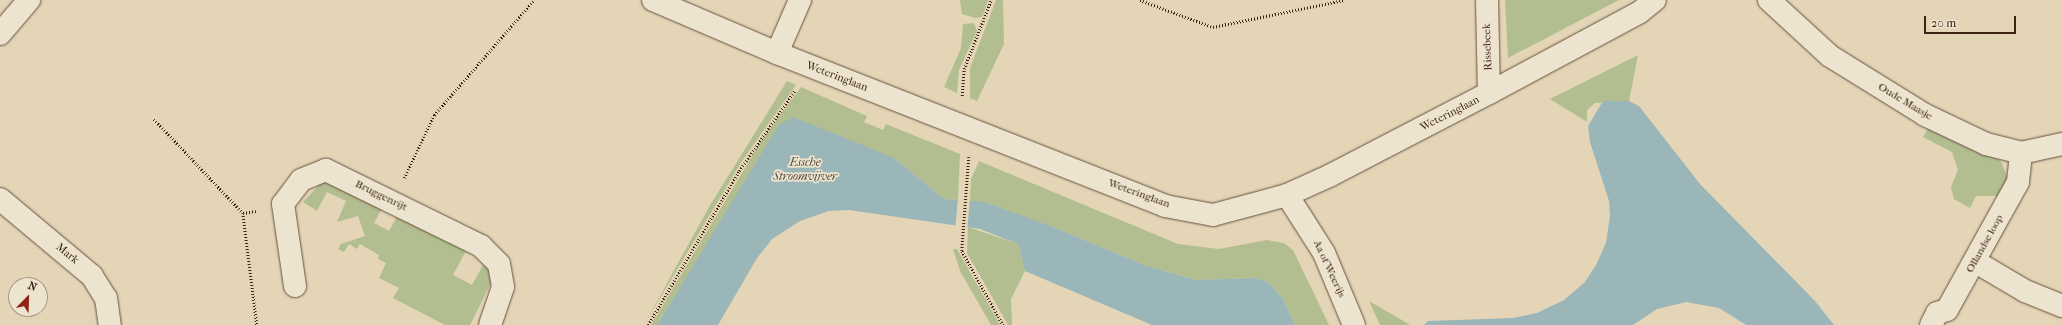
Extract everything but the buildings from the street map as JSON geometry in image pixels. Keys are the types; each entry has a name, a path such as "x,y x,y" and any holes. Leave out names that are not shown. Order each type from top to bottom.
{"street":[{"path":"0,34 29,0"},
{"name":"Weteringlaan","path":"653,0 812,67 1172,207 1213,215 1287,195 1489,93 1640,12 1655,0"},
{"path":"777,53 800,0"},
{"name":"Rissebeek","path":"1486,0 1489,93"},
{"name":"Oude Maasje","path":"1769,0 1830,56 1925,115 1986,144 2020,153 2062,144"},
{"name":"Ollandse loop","path":"1931,325 1938,313 1947,310 1976,262 2018,182 2020,153"},
{"name":"Bruggenrijt","path":"295,286 283,204 301,180 326,170 481,246 499,264 503,287 490,325"},
{"name":"Aa of Weerijs","path":"1287,195 1324,253 1354,325"},
{"name":"Mark","path":"0,199 92,276 106,298 110,325"},
{"path":"1976,262 2025,291 2062,306"}],"path":[{"path":"393,202 434,114 534,0"},
{"path":"991,0 964,69 967,128 962,251 1004,325"},
{"path":"1140,0 1213,27 1344,0"},
{"path":"648,325 739,171 812,67"},
{"path":"154,118 243,213 257,325"}],"green space":[{"path":"960,0 988,1 982,17 975,18 962,14"},
{"path":"996,0 1003,0 1004,44 977,101 970,98 970,68"},
{"path":"1505,0 1619,0 1508,58"},
{"path":"974,23 977,31 959,70 957,93 944,87 961,48 963,24"},
{"path":"1638,55 1629,101 1595,103 1587,110 1587,122 1550,99"},
{"path":"787,81 796,85 742,161 644,325 709,207"},
{"path":"801,87 867,116 864,122 883,130 886,124 960,154 958,200 944,199 894,158 712,236 657,325 651,325 761,141"},
{"path":"1929,127 1976,152 2000,160 2008,178 1998,196 1976,196 1970,208 1954,199 1951,187 1958,170 1952,152 1923,137"},
{"path":"979,161 1178,244 1219,249 1267,240 1284,243 1293,250 1329,325 1295,325 1283,299 1269,283 1256,278 1196,280 1147,266 1053,227 970,201 971,179"},
{"path":"323,181 383,207 374,223 389,231 398,215 467,249 453,275 472,285 483,265 488,269 492,281 470,325 445,325 393,298 399,288 379,278 386,263 378,259 379,255 360,244 357,249 349,244 344,252 338,249 341,244 365,236 358,216 337,222 346,201 327,192 317,211 303,202"},
{"path":"968,227 1018,244 1025,271 1011,299 1012,325 1008,325 967,253"},
{"path":"953,249 957,249 1000,325 991,325 960,271"},
{"path":"1369,301 1407,323 1410,325 1380,325"}],"water":[{"path":"1603,101 1629,101 1639,106 1700,184 1815,301 1834,325 1746,325 1719,308 1686,302 1657,309 1633,325 1424,325 1428,321 1513,318 1537,313 1564,300 1585,282 1596,265 1606,243 1610,216 1609,201 1590,142 1588,126"},
{"name":"Essche Stroomvijver","path":"793,117 894,158 944,199 984,202 1053,227 1147,266 1196,280 1256,278 1269,283 1283,299 1295,325 1152,325 1025,271 1018,244 980,229 849,210 829,211 800,221 772,239 757,258 718,325 657,325 779,125"}],"pier":[{"path":"958,198 970,199 967,228 955,227"}]}
